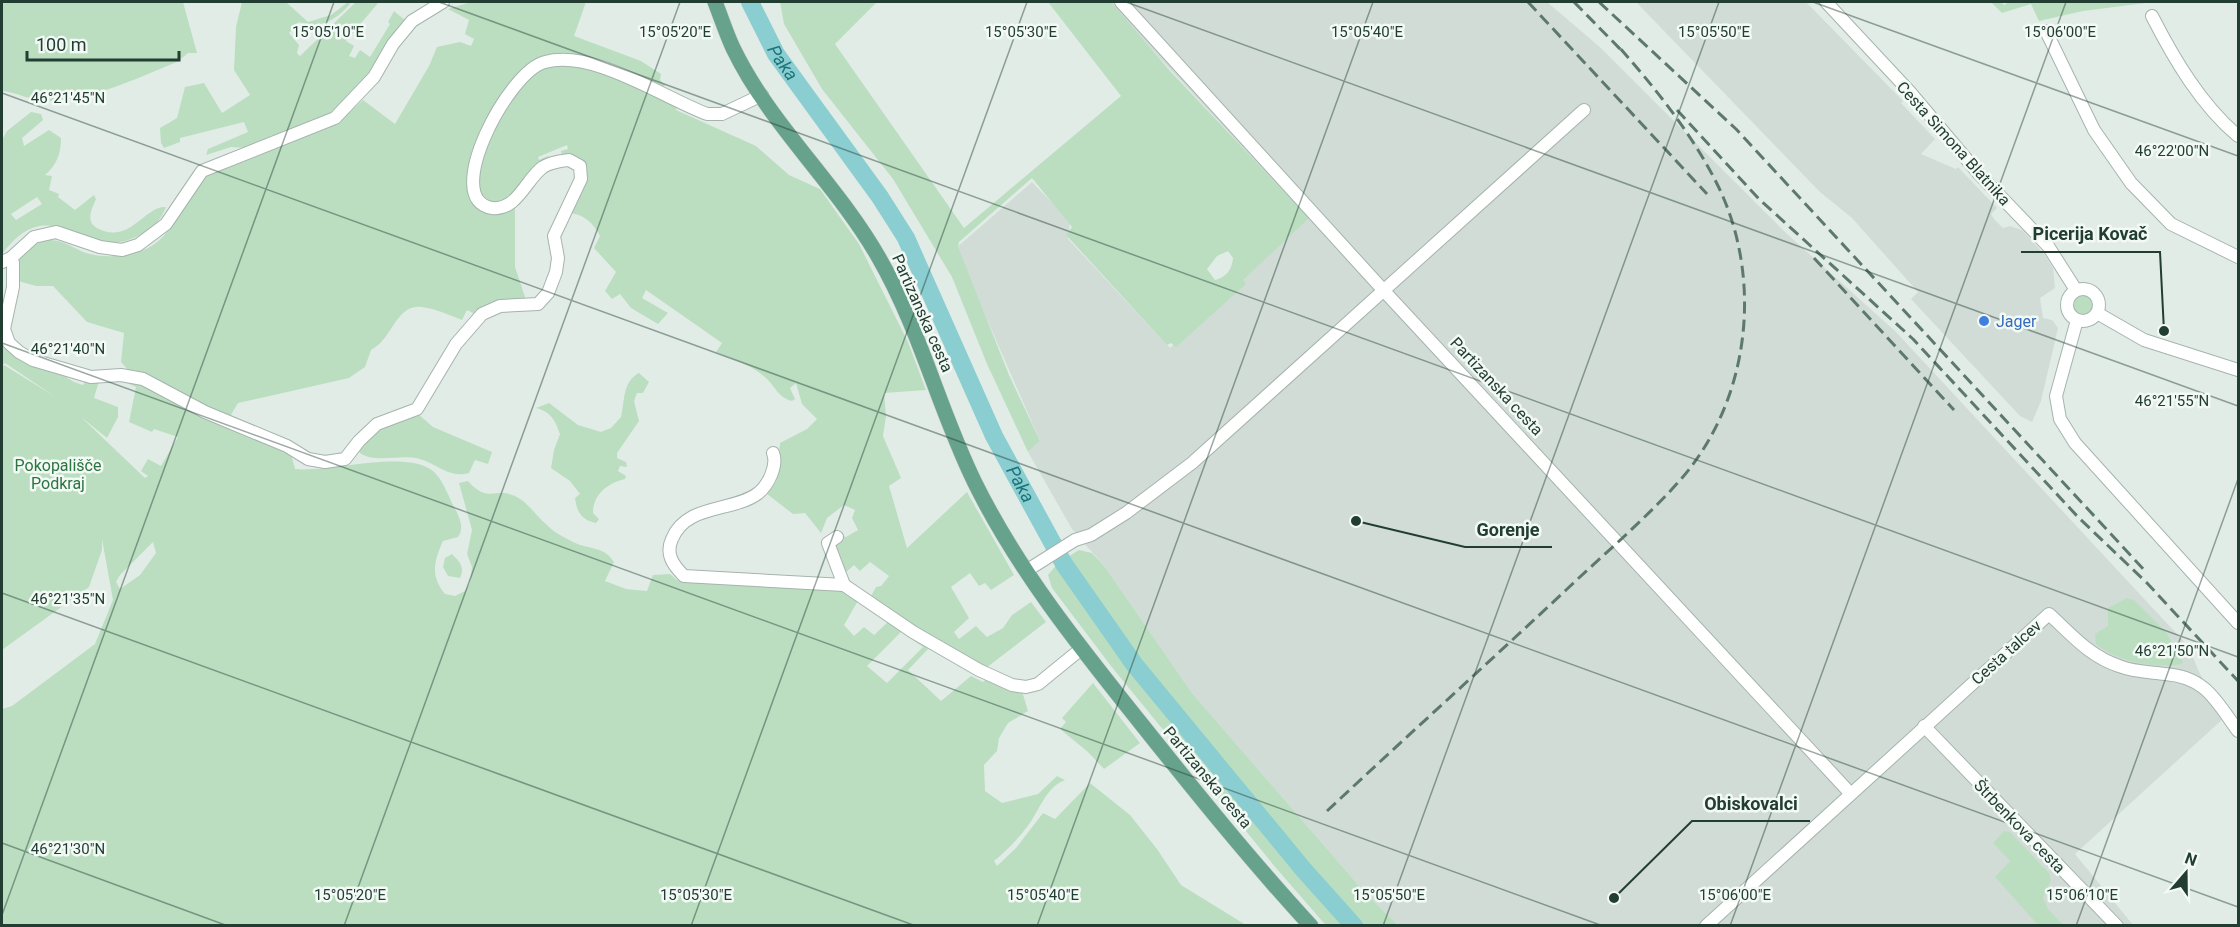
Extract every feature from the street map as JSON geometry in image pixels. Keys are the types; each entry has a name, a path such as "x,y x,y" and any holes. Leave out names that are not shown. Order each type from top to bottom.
{"main road":[{"name":"Partizanska cesta","path":"715,2 733,49 762,95 860,225 888,273 909,317 975,482 1026,571 1081,649 1178,770 1311,926"}],"street":[{"path":"6,260 34,237 56,232 100,247 122,250 138,245 166,224 202,171 335,118 374,77 393,44 412,21 443,2"},
{"name":"Partizanska cesta","path":"1121,2 1385,292 1850,793"},
{"name":"Cesta Simona Blatnika","path":"1826,2 1910,92 1979,174 2049,246 2076,290"},
{"path":"2152,16 2168,48 2218,119 2238,136"},
{"path":"2046,31 2094,130 2131,183 2171,224 2238,257"},
{"path":"6,260 14,263 13,287 4,329 9,343 19,352 33,360 91,377 121,375 143,379 205,412 287,446 308,459 336,461 345,459 359,441 377,424 417,410 452,351 482,314 500,306 538,304 548,293 558,258 554,236 581,179 580,166 569,160 543,167 510,202 499,207 484,205 477,199 472,183 475,165 488,129 508,92 526,71 534,65 553,60 583,63 618,73 707,114 722,114 762,95"},
{"path":"1026,571 1073,541 1091,535 1126,513 1192,463 1385,292 1584,110"},
{"path":"2083,288 2096,294 2100,307 2097,314 2088,320 2077,320 2072,316 2067,305 2071,294 2083,288"},
{"path":"2097,314 2144,340 2238,370"},
{"path":"2077,320 2056,396 2060,419 2075,443 2238,623"},
{"path":"773,453 776,460 774,469 757,494 713,508 691,518 675,531 669,544 670,557 675,567 684,576 844,585 913,632 979,670 1012,685 1026,687 1038,684 1081,649"},
{"path":"837,537 828,543 844,585"},
{"name":"Cesta talcev","path":"1924,726 2049,614 2074,640 2107,661 2133,670 2183,676 2198,682 2210,692 2238,731"},
{"path":"1706,926 1924,726"},
{"name":"Štrbenkova cesta","path":"1924,726 2117,926"}],"shaded area":[{"path":"1108,2 1547,2 1602,49 1786,233 1896,332 2188,646 2211,699 2225,717 2075,854 2133,925 1398,925 1366,894 1192,693 1105,567 1072,529 1028,452 1040,441 956,248 1032,182 1070,221 1068,239 1170,348 1307,217"},
{"path":"1636,2 1806,2 1903,101 1901,103 1935,139 1921,154 1956,169 1958,167 1997,208 1991,214 1994,219 2003,228 2010,226 2022,230 2044,254 2053,268 2055,288 2040,298 2043,318 2052,320 2058,328 2041,401 2032,422 2020,416 1911,299 1918,292 1852,218 1820,192"}],"green space":[{"path":"2,2 183,2 197,53 188,53 177,62 114,88 80,97 41,101 2,91"},
{"path":"242,2 286,2 308,22 331,15 348,2 350,4 332,19 313,25 299,22 289,33 299,45 297,53 300,56 356,2 379,2 346,41 354,46 349,56 355,58 360,50 370,57 390,24 388,22 394,11 406,21 364,79 333,113 246,148 231,147 206,155 208,149 248,132 244,122 180,138 180,142 164,148 161,143 160,128 177,118 185,87 204,83 222,113 250,95 234,70 236,27"},
{"path":"471,2 586,2 574,36 641,61 661,74 660,80 665,85 663,88 580,60 527,66 474,159 481,206 515,201 515,267 527,303 477,315 467,310 462,320 431,309 413,308 400,317 384,339 371,350 365,367 349,378 238,403 229,418 199,405 166,384 130,372 121,362 124,333 87,322 53,286 36,286 18,281 17,261 32,247 45,241 57,241 92,255 106,256 135,253 154,245 171,226 199,182 209,173 326,129 342,119 363,100 395,124 429,66 437,47 460,42 471,46 474,39 465,34 469,20 448,9"},
{"path":"780,2 877,2 835,44 964,228 1121,96 1048,2 1111,2 1171,72 1309,218 1243,280 1246,284 1176,347 1171,343 1167,345 1066,235 1072,227 1032,178 959,242 958,247 1009,375 1040,441 1028,452 987,364 952,277 893,179 822,89 784,24","holes":["1228,251 1233,258 1228,272 1215,280 1207,269 1217,256"]},
{"path":"1991,2 2001,2 2004,5 2009,2 2154,2 2083,11 2039,21 2031,4 2002,13"},
{"path":"538,65 581,65 678,101 676,110 756,146 789,175 820,189 859,244 908,342 926,390 884,393 886,416 883,436 901,478 889,486 907,548 967,492 1014,575 991,590 985,583 979,586 970,573 951,587 969,618 954,632 959,639 976,626 987,637 1003,628 1012,615 1031,602 1046,622 986,668 932,641 870,598 876,587 881,586 889,576 870,562 860,571 854,565 844,574 830,549 841,535 846,537 858,530 852,518 855,510 844,505 827,518 821,533 805,513 793,514 767,494 776,482 780,443 807,429 817,419 802,404 796,383 790,388 795,399 792,401 783,397 756,370 716,352 722,343 646,290 642,298 668,313 658,324 631,308 620,294 612,299 605,291 616,272 594,248 600,236 588,220 570,213 585,176 562,157 561,151 568,149 567,145 538,157 539,160 548,156 550,161 496,206 478,196 480,154 493,122"},
{"path":"31,112 41,114 43,120 22,138 24,146 49,130 61,138 57,158 53,167 45,175 52,176 49,190 59,194 58,197 75,210 94,195 96,199 90,218 97,228 108,232 118,232 136,224 158,208 166,207 164,212 147,231 118,242 100,241 53,226 37,227 20,235 2,254 2,140 7,131","holes":["37,197 42,204 16,220 11,214"]},
{"path":"2083,292 2092,295 2095,304 2092,313 2083,316 2074,313 2071,304 2074,295"},
{"name":"Pokopališče Podkraj","path":"2,336 74,382 83,385 86,380 99,381 94,398 118,407 118,417 107,438 81,417 145,478 148,476 141,471 148,459 161,466 178,437 154,429 152,432 129,422 136,387 125,382 132,378 291,454 295,469 404,462 420,465 433,471 444,486 461,524 458,537 443,541 437,555 435,575 445,594 455,596 465,591 470,583 472,567 467,554 472,530 459,483 468,481 481,492 515,496 559,534 605,553 614,562 605,581 626,589 647,591 653,575 670,574 677,580 685,582 839,587 859,599 844,625 854,636 864,627 874,635 891,619 930,647 908,670 941,701 971,676 983,682 989,677 1022,691 1028,711 1008,723 999,738 997,751 984,765 985,791 1002,803 1038,794 1057,776 1065,780 1052,788 1023,832 994,861 997,866 1016,848 1043,813 1055,819 1090,783 1130,815 1157,849 1181,885 1246,925 2,925 2,709 12,706 95,644 113,600 102,539 102,550 89,587 2,650 2,367 4,365 54,396 5,363 2,365","holes":["153,542 156,553 140,575 120,589 116,582 120,575","901,632 923,647 887,683 867,666"]},
{"path":"639,373 649,382 643,393 637,393 634,401 639,421 617,453 617,458 626,462 627,467 620,466 618,471 626,476 625,479 607,487 599,495 593,513 599,519 596,523 591,522 581,515 577,508 575,498 580,494 570,481 551,468 560,434 552,417 536,408 549,403 578,425 601,432 611,428 621,417 627,387"},
{"path":"417,413 433,427 492,452 488,464 475,460 469,473 455,474 416,458 372,458 360,453 359,448 371,432"},
{"path":"1079,550 1092,553 1105,567 1192,693 1366,894 1398,925 1359,925 1318,881 1147,674 1066,558"},
{"path":"452,554 461,565 460,578 448,576 443,567 445,558"},
{"path":"1058,563 1126,658 1197,749 1349,925 1326,925 1323,922 1111,666 1052,588 1048,575"},
{"path":"2127,598 2134,600 2166,632 2182,664 2160,665 2136,662 2114,655 2096,644 2095,634 2108,626 2108,608"},
{"path":"1093,683 1140,743 1104,769 1088,752 1060,729 1066,722 1062,718"},
{"path":"2004,831 2010,832 2049,873 2051,880 2043,898 2048,909 2063,925 2038,925 1995,877 2010,861 1993,843"}],"waterway":[{"name":"Paka","path":"750,2 776,54 880,197 906,238 994,436 1064,564 1134,664 1303,869 1354,926"}],"railway":[{"path":"1528,2 1707,194"},
{"path":"1574,2 1624,53"},
{"path":"1599,2 1736,129 2147,573"},
{"path":"1327,811 1655,507 1682,478 1705,447 1722,413 1735,377 1742,340 1745,301 1742,263 1733,226 1720,190 1688,134 1619,47"},
{"path":"1677,110 1759,199 1913,339 2078,517 2147,583 2238,681"},
{"path":"1814,258 1954,410"}],"place":[{"name":"Jager","path":"1984,321"},
{"name":"Picerija Kovač","path":"2164,331"},
{"name":"Gorenje","path":"1356,521"},
{"name":"Obiskovalci","path":"1614,898"}]}
